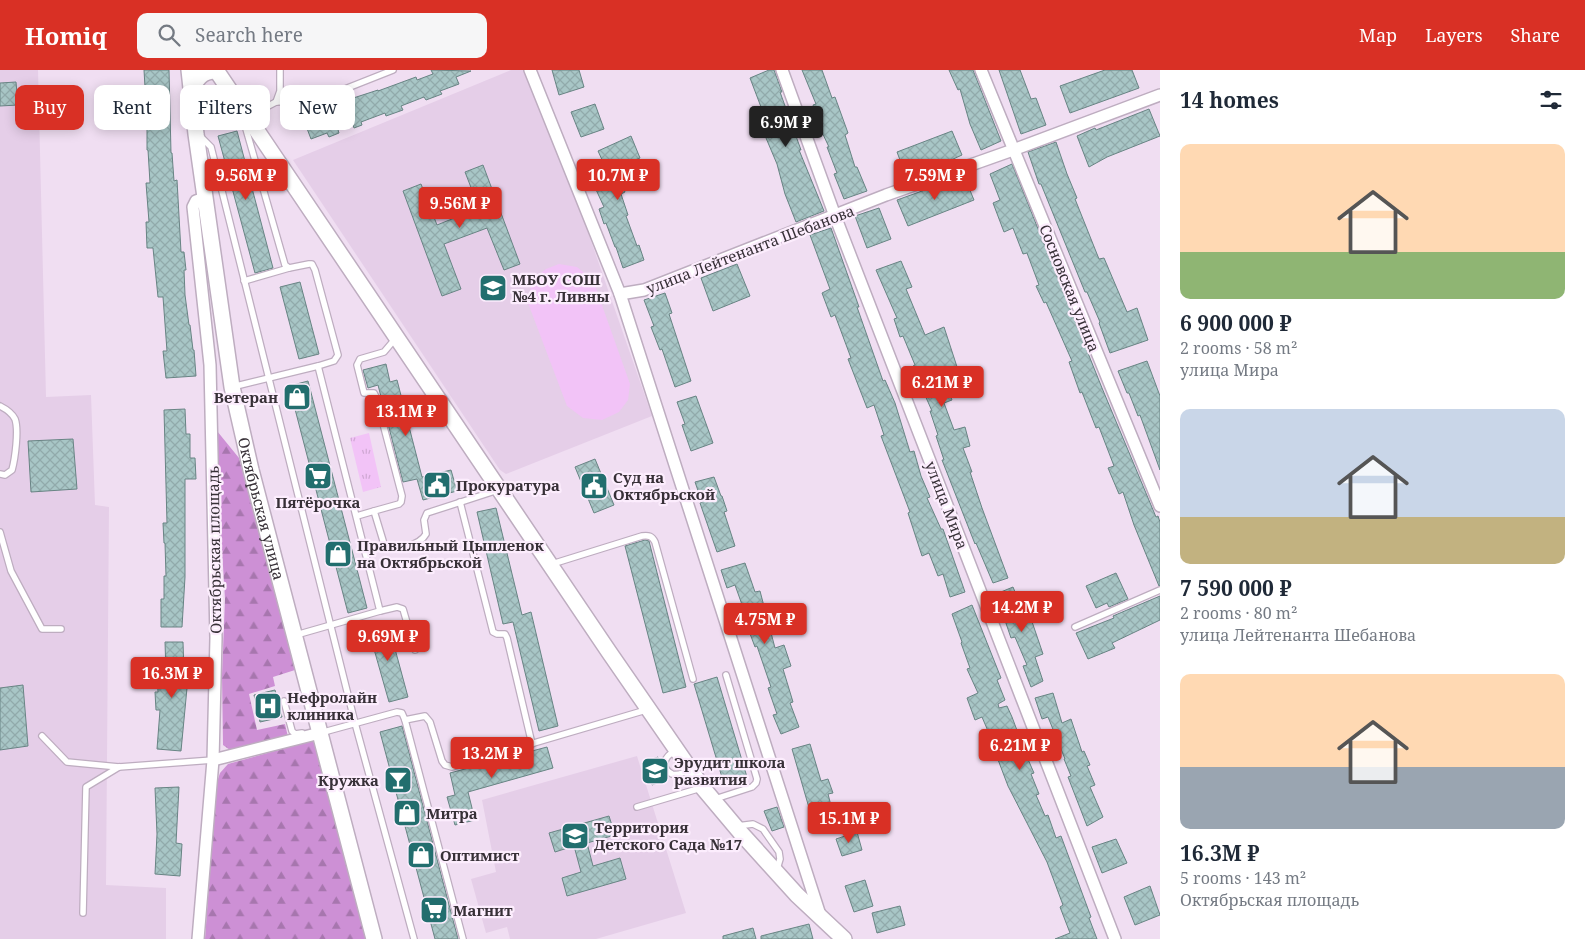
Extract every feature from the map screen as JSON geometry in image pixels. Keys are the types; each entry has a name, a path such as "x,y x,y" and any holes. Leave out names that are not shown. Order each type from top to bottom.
{"street":[{"name":"Октябрьская улица","path":"189,70 190,85"},
{"path":"194,85 202,74 210,70 217,71 227,85"},
{"path":"530,70 620,294 820,917"},
{"name":"улица Мира","path":"782,70 835,216 1115,939"},
{"name":"Сосновская улица","path":"981,70 1160,506"},
{"name":"улица Лейтенанта Шебанова","path":"620,294 644,290 886,195 1160,95"},
{"name":"Октябрьская улица","path":"196,130 232,387 250,470 374,939"},
{"path":"258,130 703,788 776,872 844,939"},
{"name":"Октябрьская площадь","path":"198,939 213,760 216,638 210,365 193,207 196,201 205,198"},
{"path":"213,760 319,730"}],"lane":[{"path":"276,102 280,91 280,70"},
{"path":"270,105 276,102 317,100 393,70"},
{"path":"246,130 285,265 289,268"},
{"path":"196,134 211,148 330,626 414,939"},
{"path":"232,387 318,366 334,361 338,355 314,267 309,264 289,268 244,281"},
{"path":"357,516 401,502 402,496 375,395 364,393 357,364 360,359 384,352 397,336"},
{"path":"318,366 380,611"},
{"path":"0,406 10,413 15,420 16,452 12,470 5,475 0,474"},
{"path":"374,511 384,544 390,548 397,548 423,539 426,534 424,520 427,513 500,489"},
{"path":"460,502 493,632 504,634 507,638 532,744"},
{"path":"0,532 11,571 42,629 61,629"},
{"path":"550,564 642,536 652,538 655,542 693,679"},
{"path":"1075,627 1160,590"},
{"path":"294,636 397,607 403,609 415,650"},
{"path":"713,800 752,787 757,781 726,676"},
{"path":"284,701 293,733 297,734 399,712 403,714 463,939"},
{"path":"405,720 420,716 428,718 443,764 458,766 648,709"},
{"path":"42,736 67,762 119,767 213,760"},
{"path":"83,913 86,787 119,767"},
{"path":"637,807 703,788"}],"shaded area":[{"path":"0,70 38,70 38,85 15,85 15,130 39,130 46,397 91,395 95,505 109,507 106,885 166,888 166,939 0,939"},
{"name":"МБОУ СОШ №4 г. Ливны","path":"511,70 526,70 558,146 652,416 506,474 500,470 293,160"},
{"name":"Территория Детского Сада №17","path":"637,756 686,913 596,939 510,939 507,927 486,933 471,879 496,872 482,800"}],"green space":[{"path":"559,264 577,267 593,280 630,384 628,400 619,412 602,420 583,418 567,406 528,303 532,280 546,269"},
{"path":"217,431 239,458 295,670 273,677 275,686 249,694 257,730 285,724 288,737 230,750 223,745 222,675 225,599 215,434"},
{"path":"369,433 381,487 363,492 350,438"},
{"path":"310,741 316,743 366,939 205,939 216,785 220,773 228,764"}],"building":[{"path":"144,70 169,70 169,85 145,85"},
{"path":"431,70 471,71 456,77 459,84 440,91 442,94 426,100 424,97 401,106 403,110 386,116 385,113 361,122 362,125 355,128 355,97 416,77 417,80 433,74"},
{"path":"552,70 579,70 584,87 559,95"},
{"path":"769,70 774,70 801,150 799,150 824,211 796,222 785,194 777,164 766,138 772,136 750,78"},
{"path":"802,70 822,70 832,98 835,97 848,133 845,135 855,167 857,167 867,191 844,199 834,174 837,173 827,147 829,147 820,128 813,105 816,104"},
{"path":"949,70 973,70 1001,141 981,150 970,124 960,89 958,90"},
{"path":"999,70 1020,70 1031,99 1036,98 1046,125 1021,134"},
{"path":"1105,70 1132,70 1139,88 1070,113 1060,86"},
{"path":"16,82 15,105 0,106 0,83"},
{"path":"595,104 604,129 581,137 571,112"},
{"path":"1149,109 1160,136 1107,157 1089,167 1077,136"},
{"path":"170,112 171,153 174,181 177,180 181,252 184,252 186,270 184,270 185,295 194,350 196,376 166,378 163,351 167,351 163,297 158,297 153,248 147,248 146,222 149,222 146,183 150,183 147,130 170,130"},
{"path":"308,130 338,130 339,133 329,137 327,133 311,139"},
{"path":"237,131 273,268 255,273 218,136"},
{"path":"952,131 962,155 940,165 939,163 906,176 897,152"},
{"path":"631,136 640,158 614,168 625,192 621,194 628,215 626,216 644,260 623,268 606,223 604,224 599,209 604,207 593,183 610,177 598,151"},
{"path":"1056,142 1077,198 1075,199 1099,259 1104,258 1127,312 1137,308 1148,340 1110,353 1100,322 1087,292 1085,292 1041,184 1039,184 1028,152"},
{"path":"1012,164 1102,388 1156,517 1158,516 1160,522 1159,586 1134,525 1123,492 1119,494 1108,468 1114,466 1099,427 1096,428 1082,392 1080,393 1069,362 1072,361 1046,302 1044,303 1036,286 1039,285 1027,253 1023,254 1013,228 1004,232 993,203 1000,200 990,174"},
{"path":"483,165 520,264 504,270 487,228 444,244 461,289 442,296 403,191 421,184 437,225 479,208 465,172"},
{"path":"964,176 974,200 908,226 897,200"},
{"path":"879,208 891,239 867,248 855,216"},
{"path":"831,228 883,381 885,380 895,403 910,452 914,451 921,476 930,497 927,498 941,529 943,529 965,592 950,597 943,574 938,576 929,553 922,556 908,513 910,512 881,436 884,435 874,405 867,408 848,359 851,358 835,315 831,317 822,293 830,289 810,235"},
{"path":"901,261 912,287 906,289 925,335 944,327 961,379 946,385 952,400 944,403 954,430 965,427 970,446 963,448 982,508 1008,578 993,583 975,544 942,460 944,460 936,436 938,435 930,411 932,411 924,393 922,393 913,366 915,365 903,336 900,337 894,319 897,318 876,270"},
{"path":"737,264 750,296 713,311 701,278"},
{"path":"300,282 319,354 299,359 280,287"},
{"path":"665,293 672,313 669,314 691,381 675,387 662,349 660,350 651,327 654,326 644,300"},
{"path":"1147,361 1160,396 1160,470 1140,415 1138,416 1118,371"},
{"path":"386,364 390,382 397,380 422,477 451,470 457,491 423,500 417,479 403,482 378,385 368,388 363,370"},
{"path":"308,381 367,608 348,613 289,386"},
{"path":"696,396 713,443 691,451 682,425 685,424 677,402"},
{"path":"185,409 186,434 190,434 190,458 195,458 196,479 185,479 185,577 182,627 161,627 161,599 164,599 164,576 166,576 163,523 167,523 164,410"},
{"path":"73,439 77,489 31,492 28,441"},
{"name":"Суд на Октябрьской","path":"595,459 614,505 594,513 575,467"},
{"path":"714,477 727,511 724,512 735,546 717,552 700,503 702,502 695,482"},
{"path":"496,508 522,615 531,612 558,726 539,731 513,622 503,624 477,512"},
{"path":"645,540 649,541 686,687 663,693 625,546"},
{"path":"745,563 755,592 760,591 775,648 784,645 791,666 783,669 793,702 790,703 799,727 781,734 773,715 777,714 768,688 771,687 757,646 755,647 749,631 751,630 735,585 727,588 721,570"},
{"path":"1116,573 1128,599 1109,607 1107,603 1096,608 1086,586"},
{"path":"1013,587 1022,609 1027,607 1043,654 1035,657 1043,681 1031,687 1023,666 1027,665 1015,637 1011,638 996,594"},
{"path":"1160,596 1160,620 1112,643 1115,648 1088,659 1076,633 1114,618 1113,616"},
{"path":"972,605 1001,678 997,680 1005,700 998,704 999,708 1007,706 1012,717 1034,773 1031,774 1039,794 1036,795 1045,816 1048,815 1056,838 1061,836 1091,917 1089,918 1097,939 1055,939 1070,933 1060,907 1063,905 1047,862 1008,786 997,757 999,757 982,717 975,720 967,698 978,693 967,669 970,668 952,614"},
{"path":"388,623 408,697 389,702 368,628"},
{"path":"165,642 183,642 184,673 187,673 187,688 181,751 157,749 160,710 156,710 155,692 158,692 157,673 166,673"},
{"path":"717,677 747,777 724,784 694,684"},
{"path":"23,685 28,746 0,750 0,688"},
{"name":"Нефролайн клиника","path":"275,690 282,717 260,722 254,695"},
{"path":"1053,693 1062,723 1071,719 1082,752 1084,751 1090,765 1087,766 1095,785 1090,787 1103,817 1087,826 1068,777 1071,776 1065,759 1048,717 1042,719 1035,698"},
{"path":"402,726 458,939 435,939 380,732"},
{"path":"810,744 821,781 828,779 833,793 828,794 836,825 816,832 792,749"},
{"path":"547,747 553,768 468,792 475,820 455,825 447,797 455,795 450,773"},
{"name":"Эрудит школа развития","path":"658,757 666,780 652,785 643,762"},
{"path":"179,787 176,843 182,844 180,876 155,874 157,834 155,788"},
{"path":"777,807 784,827 772,831 764,811"},
{"path":"609,816 615,835 587,843 593,866 620,858 626,879 567,896 562,878 581,872 574,846 555,852 549,833"},
{"path":"857,832 862,850 842,856 836,839"},
{"path":"1116,839 1127,863 1102,873 1092,847"},
{"path":"865,880 873,906 854,912 845,886"},
{"path":"1150,886 1160,915 1135,925 1124,897"},
{"path":"900,906 905,925 877,933 872,913"},
{"path":"809,924 813,939 761,939 761,936"},
{"path":"753,928 756,939 723,939 723,936"}],"place":[{"name":"МБОУ СОШ №4 г. Ливны","path":"493,288"},
{"name":"Ветеран","path":"297,397"},
{"name":"Пятёрочка","path":"318,476"},
{"name":"Прокуратура","path":"437,485"},
{"name":"Суд на Октябрьской","path":"594,486"},
{"name":"Правильный Цыпленок на Октябрьской","path":"338,554"},
{"name":"Нефролайн клиника","path":"268,706"},
{"name":"Эрудит школа развития","path":"655,771"},
{"name":"Кружка","path":"398,780"},
{"name":"Митра","path":"407,813"},
{"name":"Территория Детского Сада №17","path":"575,836"},
{"name":"Оптимист","path":"421,855"},
{"name":"Магнит","path":"434,910"}]}
